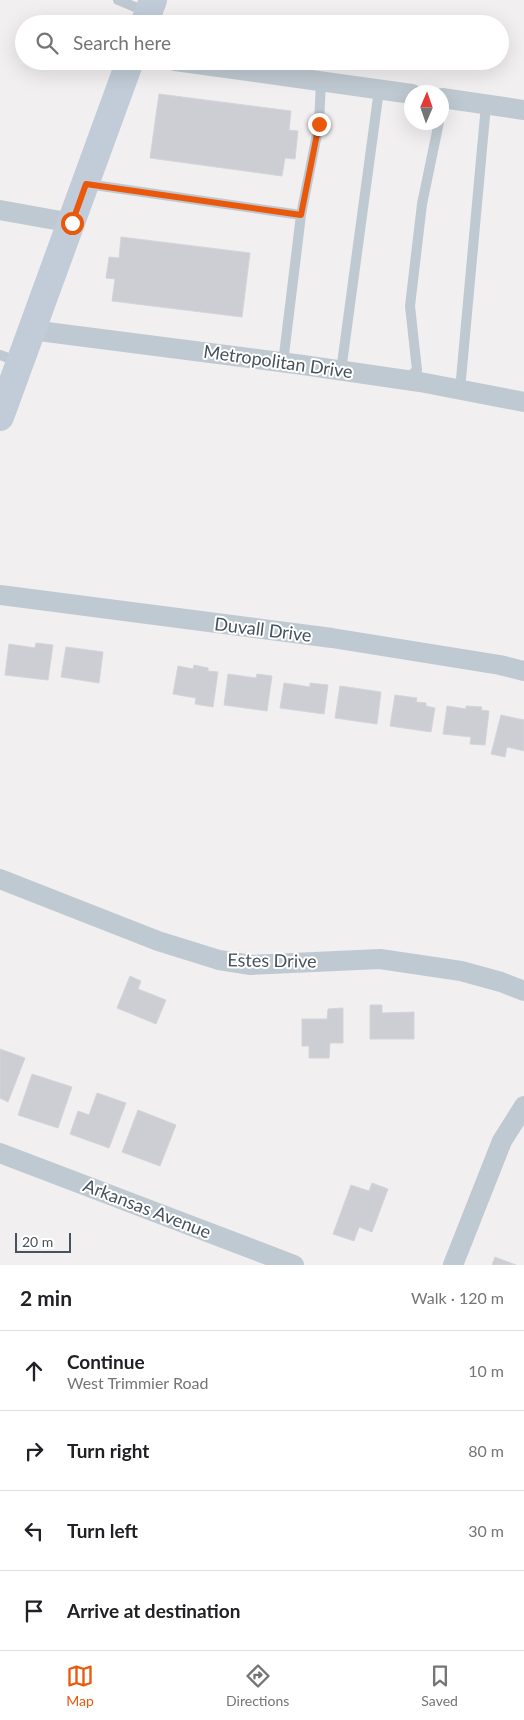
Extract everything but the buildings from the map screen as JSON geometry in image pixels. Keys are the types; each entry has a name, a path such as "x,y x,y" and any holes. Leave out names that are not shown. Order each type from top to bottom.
{"street":[{"path":"1,411 10,359 31,330 127,70"},
{"path":"241,70 404,93"},
{"path":"449,99 524,110"},
{"path":"0,210 72,223"},
{"name":"Metropolitan Drive","path":"31,330 283,362 405,380 524,402"},
{"name":"Duvall Drive","path":"0,595 332,638 500,665 524,671"},
{"name":"Estes Drive","path":"0,879 158,941 219,960 251,965 380,959 461,971 501,982 524,991"},
{"path":"453,1265 502,1141 524,1106"},
{"name":"Arkansas Avenue","path":"0,1153 294,1265"}],"lane":[{"path":"118,0 148,12"},
{"path":"283,362 301,215 319,124 321,81"},
{"path":"341,371 378,90"},
{"path":"460,390 486,104"},
{"path":"405,380 417,370 410,306 422,204 437,130"},
{"path":"86,184 301,215"}],"route":[{"path":"72,223 86,184 301,215 319,124"}]}
